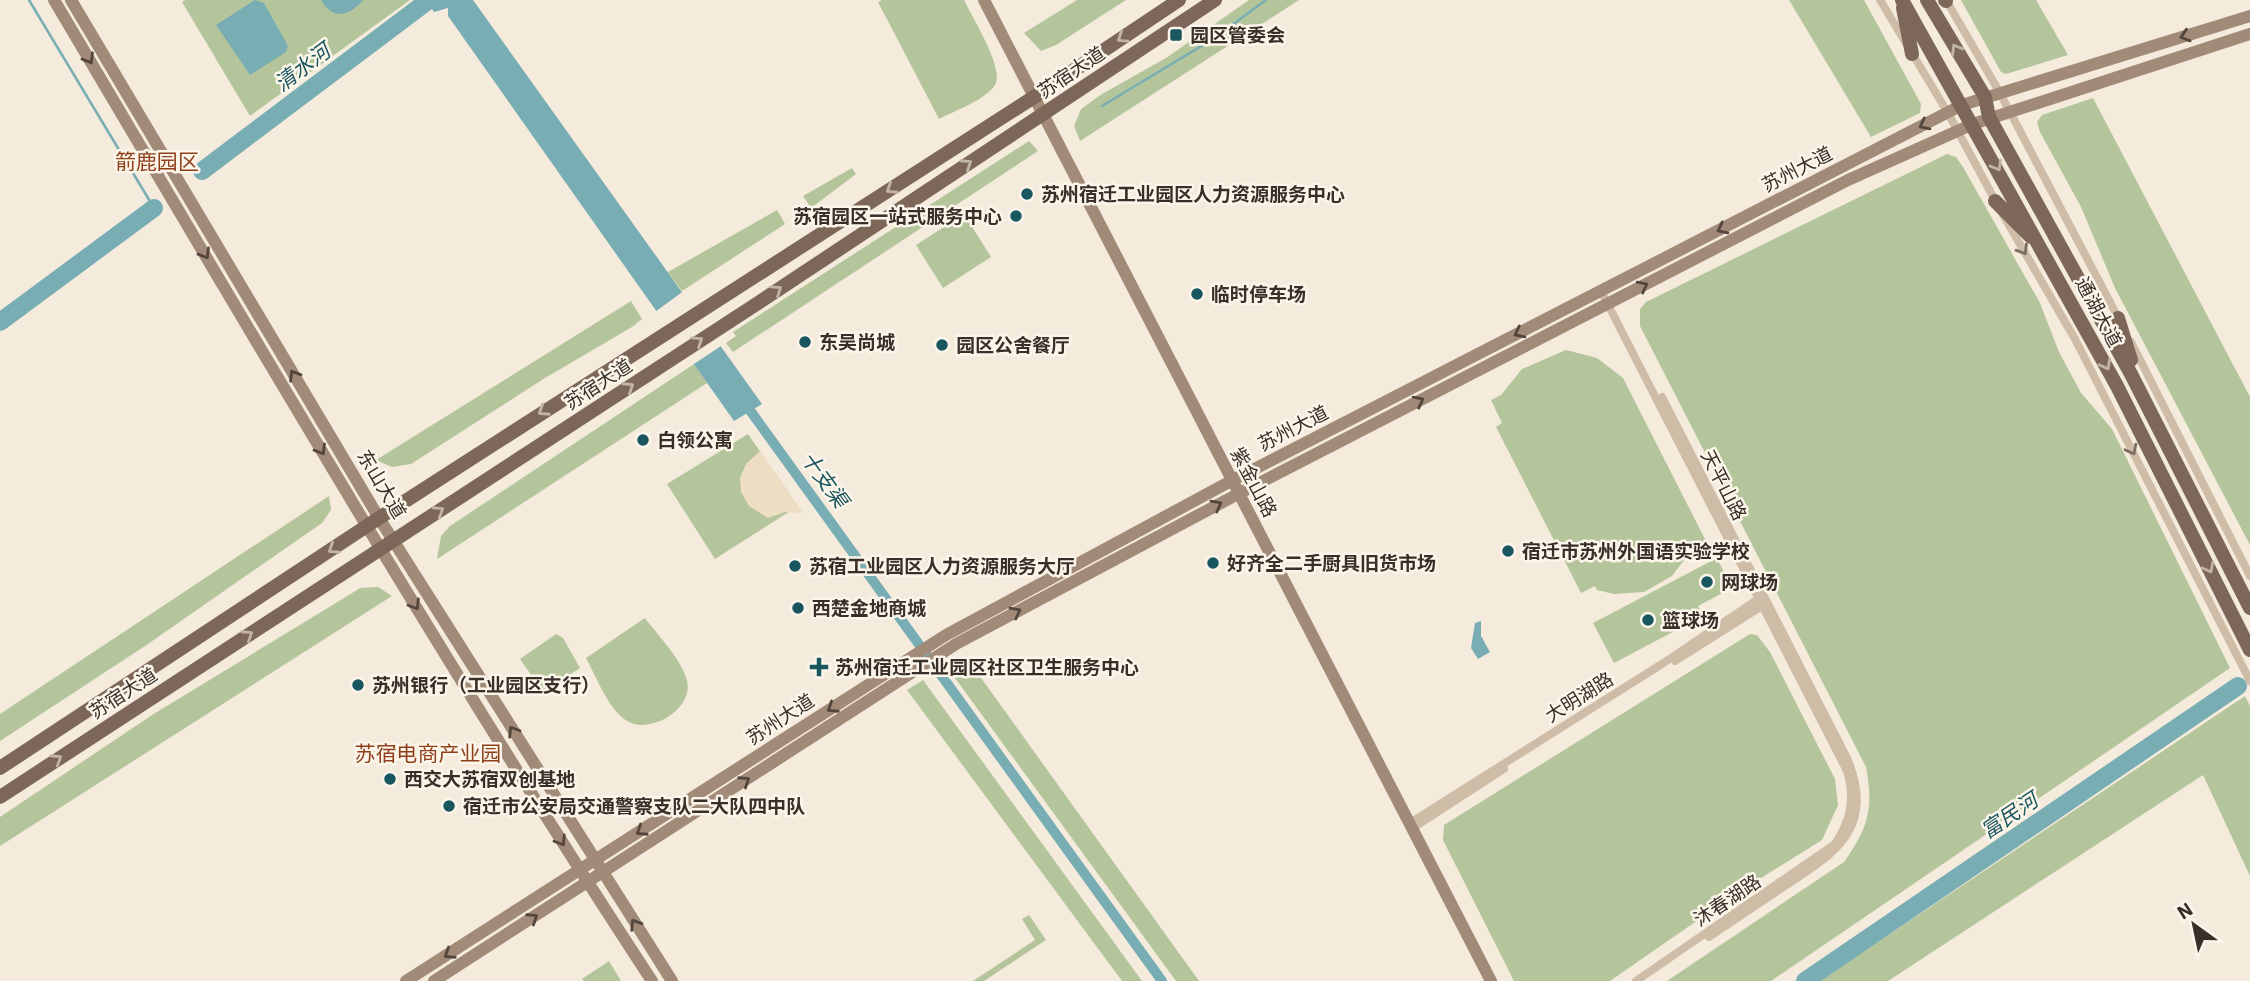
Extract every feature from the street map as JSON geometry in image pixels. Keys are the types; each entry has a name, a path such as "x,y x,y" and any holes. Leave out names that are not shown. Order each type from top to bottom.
{"main road":[{"name":"苏宿大道","path":"0,768 379,518 1034,97 1179,0"},
{"name":"苏宿大道","path":"0,797 677,356 1215,0"},
{"path":"1902,0 1912,54"},
{"name":"通湖大道","path":"1902,0 2117,386 2250,650"},
{"name":"通湖大道","path":"1927,0 1985,97 1989,117 2139,389 2250,608"},
{"path":"1995,201 2043,249"},
{"path":"2118,318 2139,389"}],"street":[{"name":"东山大道","path":"54,0 366,527 579,870 652,981"},
{"name":"东山大道","path":"71,0 379,518 672,981"},
{"name":"紫金山路","path":"984,0 1491,981"},
{"path":"1880,0 1948,113 1995,201 2075,339 2250,681"},
{"path":"1946,0 2000,93 2250,576"},
{"name":"苏州大道","path":"434,981 898,682 951,640 1231,481 1962,105 2250,16"},
{"name":"苏州大道","path":"407,981 890,671 1848,180 1989,117 2250,34"},
{"name":"天平山路","path":"1604,290 1763,601 1850,783 1849,818 1837,846"},
{"name":"大明湖路","path":"1412,825 1763,601"},
{"name":"沐春湖路","path":"1636,981 1837,846"},
{"name":"沐春湖路","path":"1645,981 1837,846"}],"green space":[{"path":"410,0 250,116 182,2"},
{"path":"964,0 992,56 996,67 995,85 977,100 939,119 878,2"},
{"path":"1077,0 1126,0 1056,45 1041,51 1024,33"},
{"path":"1249,0 1299,0 1080,141 1074,126 1081,109 1166,58"},
{"path":"1789,0 1864,0 1921,104 1920,113 1871,137"},
{"path":"1961,0 2036,0 2068,55 2006,74 2001,72"},
{"path":"2093,98 2250,397 2250,545 2115,288 2081,207 2040,132 2037,122 2042,115"},
{"path":"1029,141 1038,151 733,352 726,343 736,336 733,332"},
{"path":"1947,154 1956,157 1963,167 2040,303 2059,352 2081,393 2112,429 2230,668 1771,981 1667,981 1844,862 1864,828 1869,795 1866,767 1640,326 1640,309 1646,302"},
{"path":"852,168 856,174 811,208 803,196"},
{"path":"777,210 785,224 682,291 668,272"},
{"path":"964,214 991,257 943,288 916,245"},
{"path":"631,301 642,319 632,327 545,378 411,464 392,467 376,460"},
{"path":"1566,350 1597,358 1623,378 1709,547 1684,560 1672,576 1644,592 1614,594 1597,590 1595,586 1581,593 1496,427 1502,423 1491,400 1501,395 1522,369"},
{"path":"694,364 707,383 437,559 441,536 450,526"},
{"path":"748,434 798,506 715,559 667,484"},
{"path":"329,496 331,510 322,523 145,646 0,741 0,714"},
{"name":"篮球场","path":"1717,558 1732,588 1698,606 1703,616 1614,663 1593,623"},
{"path":"378,587 392,596 0,846 0,817 152,715 360,588"},
{"path":"645,618 680,664 687,681 684,701 677,710 658,722 647,725 627,721 620,716 603,692 586,658"},
{"path":"556,634 563,638 580,668 543,692 520,659"},
{"path":"1750,634 1757,635 1770,652 1835,779 1838,805 1822,840 1737,893 1610,981 1514,981 1443,840 1444,825"},
{"path":"966,657 1199,981 1176,981 947,667"},
{"path":"923,680 1142,981 1122,981 907,690"},
{"path":"2245,696 2250,706 2250,876 2203,775 1888,981 1820,981"},
{"path":"1029,915 1046,940 984,981 973,981 1035,940 1022,919"},
{"path":"609,961 621,981 582,979"}],"shaded area":[{"path":"760,451 803,513 785,512 768,518 749,506 741,492 740,478 746,464"}],"water":[{"path":"255,0 264,3 288,46 286,52 250,75 216,25"},
{"path":"321,0 363,0 352,10 341,14 330,11"},
{"path":"426,0 473,0 762,404 734,421 448,16 448,8 434,12"},
{"path":"1481,621 1481,636 1490,652 1478,659 1471,648 1475,623"}],"pier":[{"path":"685,290 724,344 691,366 655,312"}],"waterway":[{"path":"29,0 154,208"},
{"name":"清水河","path":"202,171 429,0"},
{"path":"1102,106 1213,39 1266,0"},
{"name":"清水河","path":"0,322 154,208"},
{"name":"十支渠","path":"744,402 1162,981"},
{"name":"富民河","path":"1805,981 2238,686"}],"place":[{"name":"园区管委会","path":"1176,35"},
{"name":"苏州宿迁工业园区人力资源服务中心","path":"1027,194"},
{"name":"苏宿园区一站式服务中心","path":"1016,216"},
{"name":"临时停车场","path":"1197,294"},
{"name":"东吴尚城","path":"805,342"},
{"name":"园区公舍餐厅","path":"942,345"},
{"name":"白领公寓","path":"643,440"},
{"name":"宿迁市苏州外国语实验学校","path":"1508,551"},
{"name":"好齐全二手厨具旧货市场","path":"1213,563"},
{"name":"苏宿工业园区人力资源服务大厅","path":"795,566"},
{"name":"网球场","path":"1707,582"},
{"name":"西楚金地商城","path":"798,608"},
{"name":"篮球场","path":"1648,620"},
{"name":"苏州宿迁工业园区社区卫生服务中心","path":"819,667"},
{"name":"苏州银行（工业园区支行）","path":"358,685"},
{"name":"西交大苏宿双创基地","path":"390,779"},
{"name":"宿迁市公安局交通警察支队二大队四中队","path":"449,806"}],"district":[{"name":"箭鹿园区","path":"157,161"},
{"name":"苏宿电商产业园","path":"428,753"}]}
